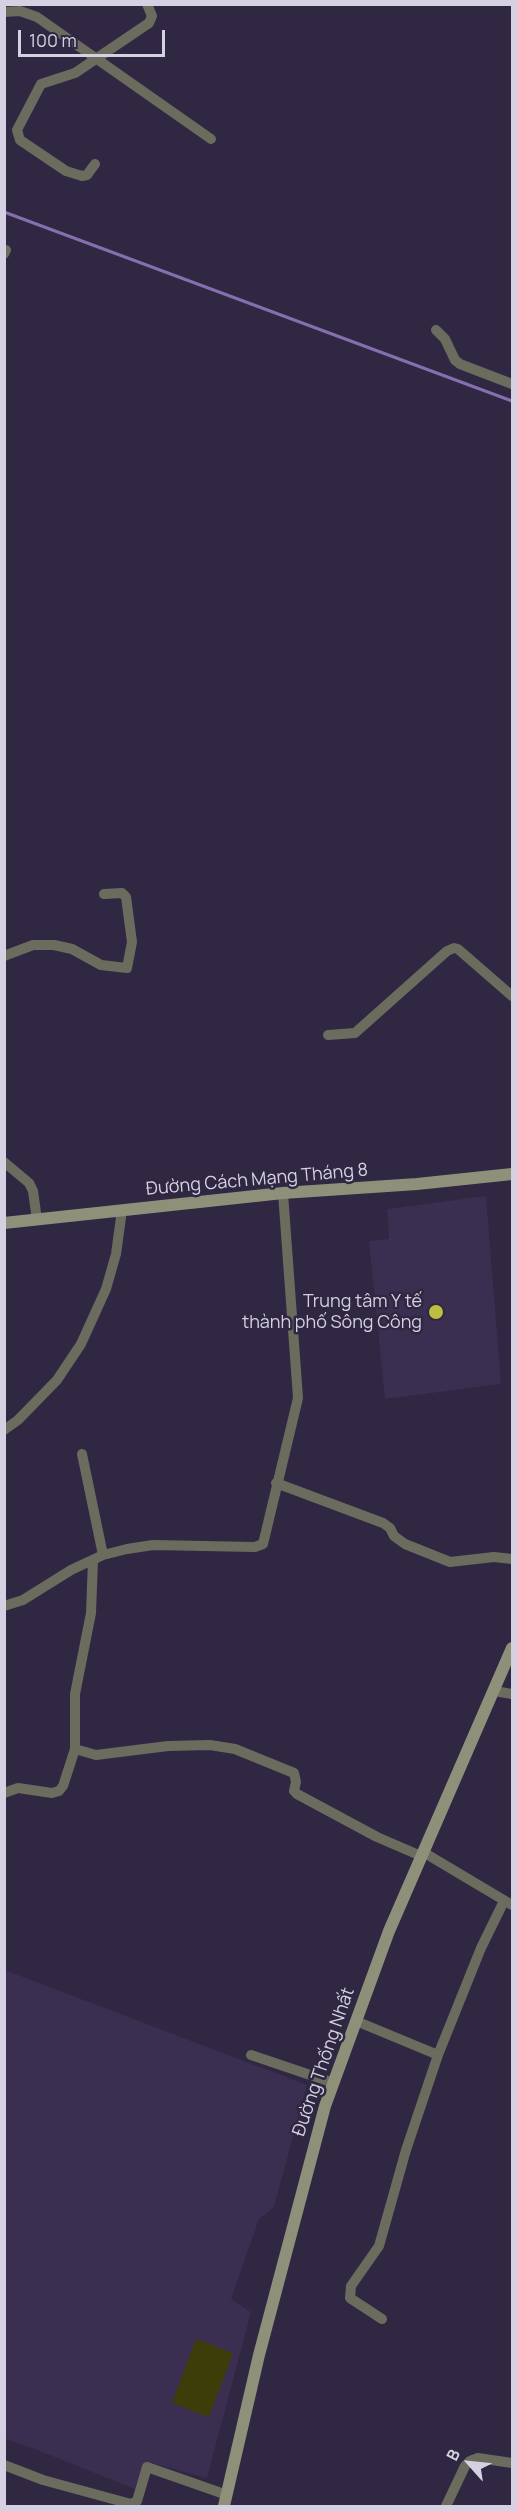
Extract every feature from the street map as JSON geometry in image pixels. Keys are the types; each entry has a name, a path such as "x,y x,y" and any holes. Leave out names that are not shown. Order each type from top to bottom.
{"street":[{"path":"94,164 87,175 74,174 34,151 16,134 18,126 41,84 75,73 149,23 152,16 147,4"},
{"path":"4,12 30,13 99,58 211,139"},
{"path":"436,330 445,339 455,360 460,364 513,384"},
{"path":"4,956 33,945 54,945 72,949 101,965 127,968 132,942 126,897 122,893 104,894"},
{"path":"328,1035 355,1033 447,951 454,948 513,996"},
{"path":"4,1162 29,1183 33,1191 37,1220"},
{"name":"Đường Cách Mạng Tháng 8","path":"4,1223 283,1193 417,1184 513,1174"},
{"path":"4,1606 23,1600 71,1570 104,1555 153,1545 260,1547 266,1540 276,1484 298,1398 283,1193"},
{"path":"4,1430 25,1413 57,1380 81,1344 106,1289 116,1254 122,1210"},
{"path":"82,1454 104,1555"},
{"path":"276,1484 383,1523 405,1544 450,1562 494,1557 513,1559"},
{"path":"4,1803 4,1792 11,1790 52,1793 61,1790 75,1749 75,1694 91,1613 93,1560"},
{"name":"Đường Thống Nhất","path":"225,2501 273,2300 325,2106 390,1931 513,1648"},
{"path":"494,1691 513,1694"},
{"path":"75,1749 96,1755 168,1746 229,1747 294,1773 296,1782 294,1791 297,1794 377,1837 422,1854 508,1903 481,1948 438,2055 406,2150 378,2246 351,2286 350,2298 382,2319"},
{"path":"356,2021 438,2055"},
{"path":"250,2055 334,2083"},
{"path":"446,2506 465,2466 470,2461 478,2458 513,2463"},
{"path":"4,2464 44,2480 131,2504 137,2500 147,2467 225,2501"}],"shaded area":[{"name":"Trung tâm Y tế thành phố Sông Công","path":"486,1196 501,1384 385,1399 369,1241 389,1239 387,1209"},
{"path":"5,1970 307,2085 274,2207 259,2219 231,2299 251,2312 207,2478 151,2463 143,2467 135,2489 5,2439"},
{"path":"196,2339 233,2353 209,2417 172,2403"}],"waterway":[{"path":"4,212 512,401"}],"place":[{"name":"Trung tâm Y tế thành phố Sông Công","path":"436,1312"}]}
